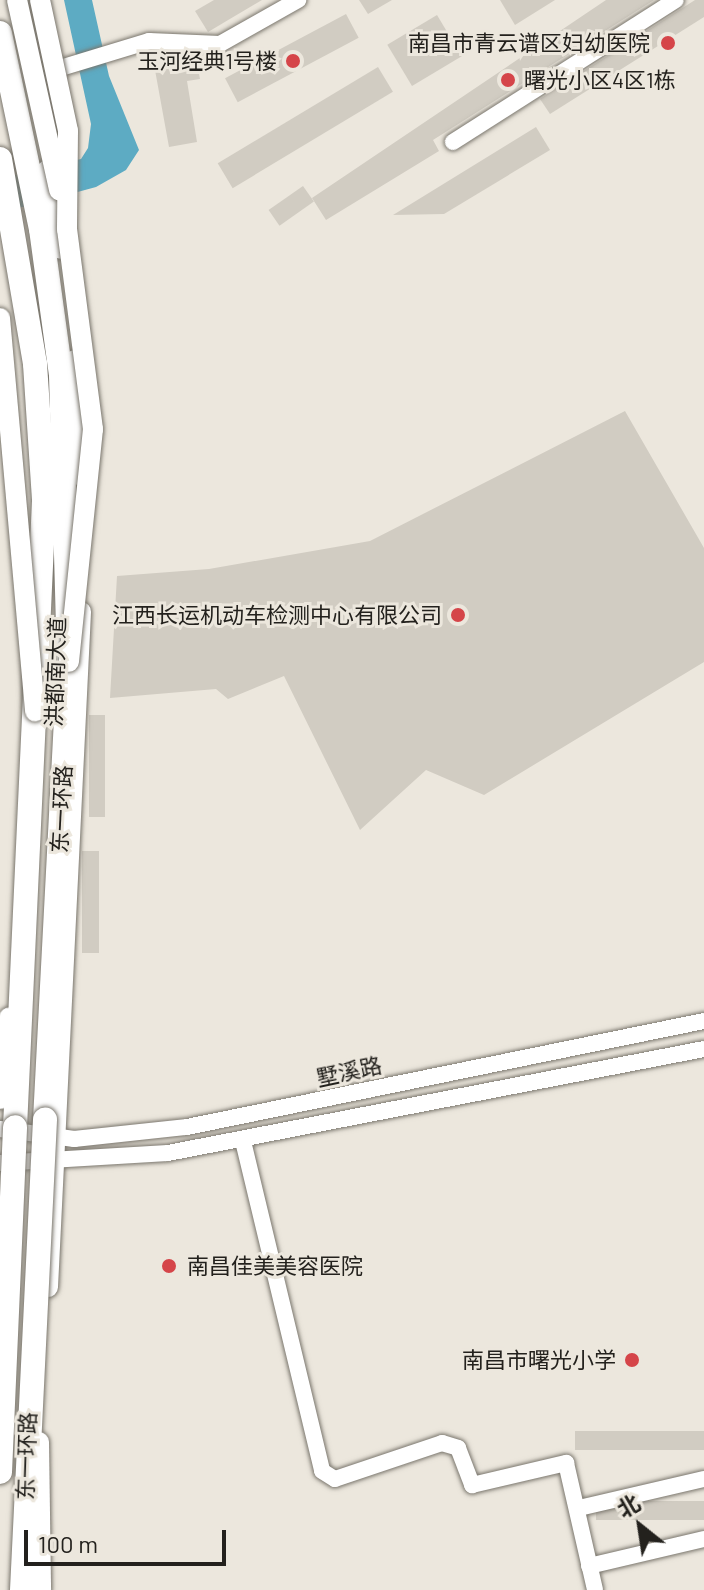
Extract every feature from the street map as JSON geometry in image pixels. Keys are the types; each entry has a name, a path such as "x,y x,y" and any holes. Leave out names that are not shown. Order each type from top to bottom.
{"highway":[{"name":"东一环路","path":"0,33 41,229 61,375 69,662 32,1288 22,1590"},
{"name":"东一环路","path":"0,159 35,364 44,501 0,1472"}],"main road":[{"name":"洪都南大道","path":"9,0 63,230 76,368 81,588 58,1160 31,1590"},
{"path":"17,0 63,230 93,429 69,662"},
{"path":"40,0 68,131 63,230"},
{"name":"洪都南大道","path":"0,1099 33,592 27,366 1,228"},
{"path":"0,318 35,711"},
{"path":"32,1288 41,1590"}],"street":[{"path":"27,78 149,41 220,44 298,0"},
{"path":"453,142 676,0"},
{"path":"0,367 27,366"},
{"name":"墅溪路","path":"0,1129 59,1137 187,1127 704,1021"},
{"path":"0,1163 243,1141 704,1049"},
{"path":"243,1141 322,1471 335,1479 452,1444 472,1485 566,1463 579,1508 595,1590"},
{"path":"579,1508 704,1479"},
{"path":"589,1566 704,1539"}],"water":[{"path":"64,0 92,0 109,76 139,150 126,170 96,187 0,213 0,179 81,159 88,148 91,124"}],"building":[{"path":"214,0 262,0 208,32 195,11"},
{"path":"359,0 392,0 368,14"},
{"path":"500,0 555,0 515,25"},
{"path":"606,0 654,0 433,140 439,151 326,220 312,198"},
{"path":"695,0 704,0 704,17 550,114 540,99"},
{"name":"玉河经典1号楼","path":"346,14 359,38 238,102 225,78"},
{"path":"437,15 462,56 412,86 387,45"},
{"path":"197,63 200,79 187,81 197,142 169,147 155,70"},
{"path":"378,67 393,92 233,188 218,163"},
{"path":"536,127 550,150 444,214 393,215"},
{"path":"303,186 314,202 279,226 269,210"},
{"name":"江西长运机动车检测中心有限公司","path":"625,411 704,548 704,662 484,795 426,770 360,830 284,676 228,699 216,689 110,698 117,576 209,569 370,541"},
{"path":"89,715 105,715 105,817 89,817"},
{"path":"82,851 99,851 99,953 82,953"},
{"path":"575,1431 704,1431 704,1450 575,1450"},
{"path":"596,1501 704,1501 704,1520 596,1520"}],"place":[{"name":"南昌市青云谱区妇幼医院","path":"668,43"},
{"name":"玉河经典1号楼","path":"293,61"},
{"name":"曙光小区4区1栋","path":"508,80"},
{"name":"江西长运机动车检测中心有限公司","path":"458,615"},
{"name":"南昌佳美美容医院","path":"169,1266"},
{"name":"南昌市曙光小学","path":"632,1360"}]}
